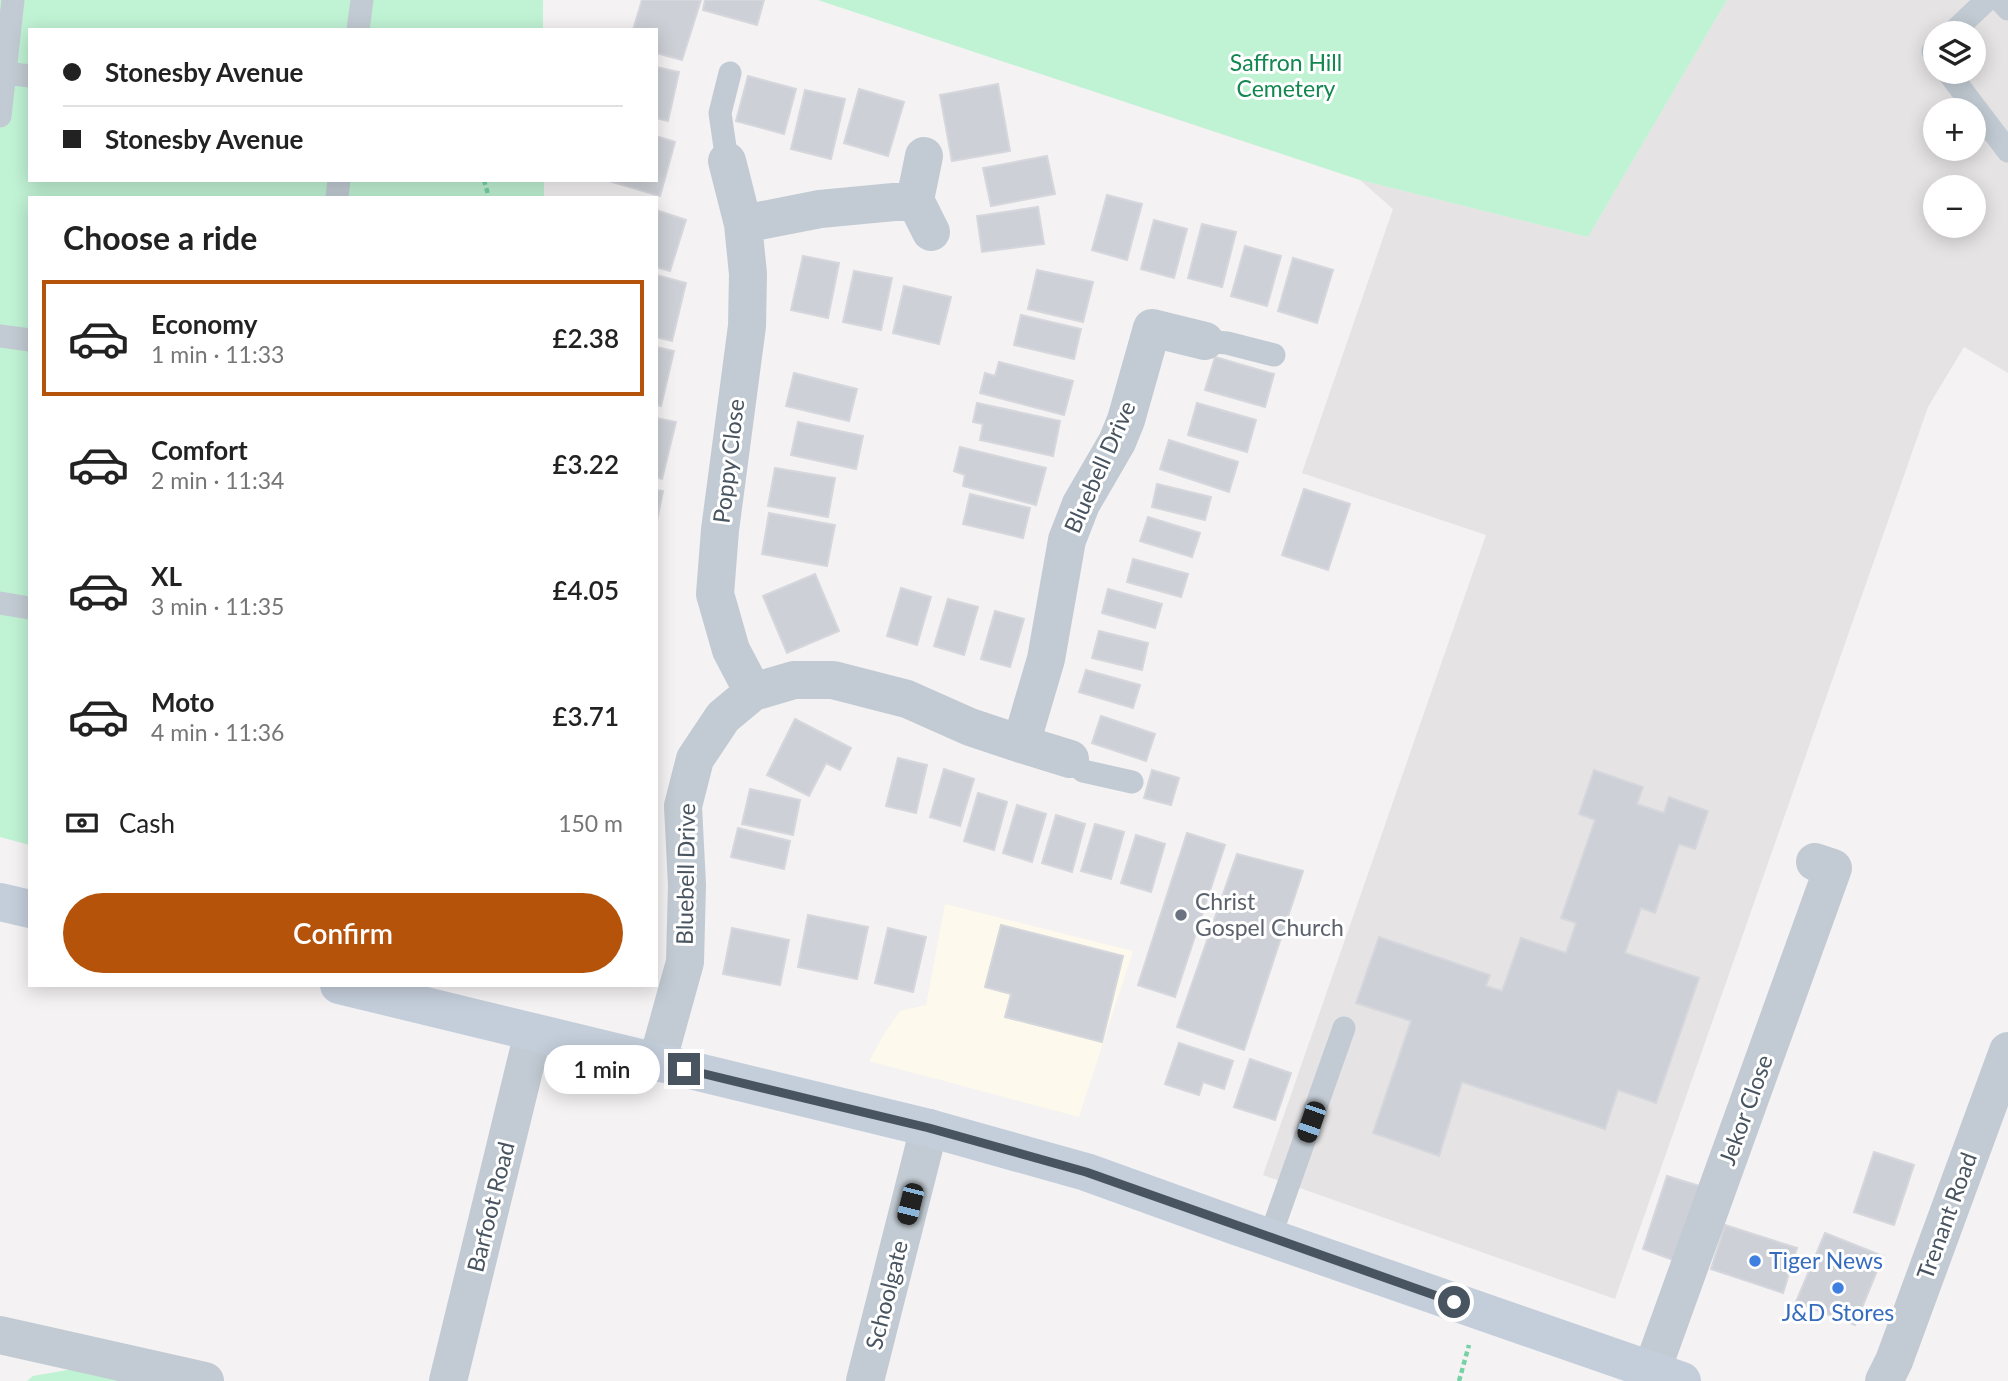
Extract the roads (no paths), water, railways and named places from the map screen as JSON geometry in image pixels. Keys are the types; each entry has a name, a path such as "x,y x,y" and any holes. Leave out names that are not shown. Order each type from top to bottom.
{"main road":[{"path":"0,902 28,909"},
{"path":"347,987 929,1128 1086,1172 1667,1376"}],"street":[{"path":"743,224 820,209 923,216 924,156"},
{"name":"Poppy Close","path":"727,161 743,224 748,274 747,326 720,530 715,594 731,650 753,692"},
{"name":"Bluebell Drive","path":"1021,744 1046,659 1067,540 1081,504 1117,442 1126,420 1152,328 1205,341"},
{"name":"Bluebell Drive","path":"657,1063 685,962 687,885 683,806 695,759 723,717 753,692 794,680 833,680 907,699 970,727 1070,760"},
{"name":"Jekor Close","path":"1667,1376 1833,868 1815,862"},
{"name":"Barfoot Road","path":"448,1381 533,1033"},
{"name":"Trenant Road","path":"1884,1381 1894,1361 2008,1051"},
{"name":"Schoolgate","path":"865,1381 929,1128"},
{"path":"0,1335 205,1381"}],"lane":[{"path":"0,116 13,0"},
{"path":"358,28 362,0"},
{"path":"1965,21 1987,0"},
{"path":"2000,0 2008,9"},
{"path":"5,73 28,76"},
{"name":"Poppy Close","path":"727,161 720,113 730,73"},
{"path":"1957,84 2008,151"},
{"path":"0,336 28,340"},
{"path":"1205,341 1227,342 1273,355"},
{"path":"0,603 28,608"},
{"path":"1070,760 1083,771 1132,782"},
{"path":"1270,1237 1344,1028"}],"place":[{"name":"Christ Gospel Church","path":"1181,915"},
{"name":"Tiger News","path":"1755,1261"},
{"name":"J&D Stores","path":"1838,1288"}],"park label":[{"name":"Saffron Hill Cemetery","path":"1286,76"}]}
